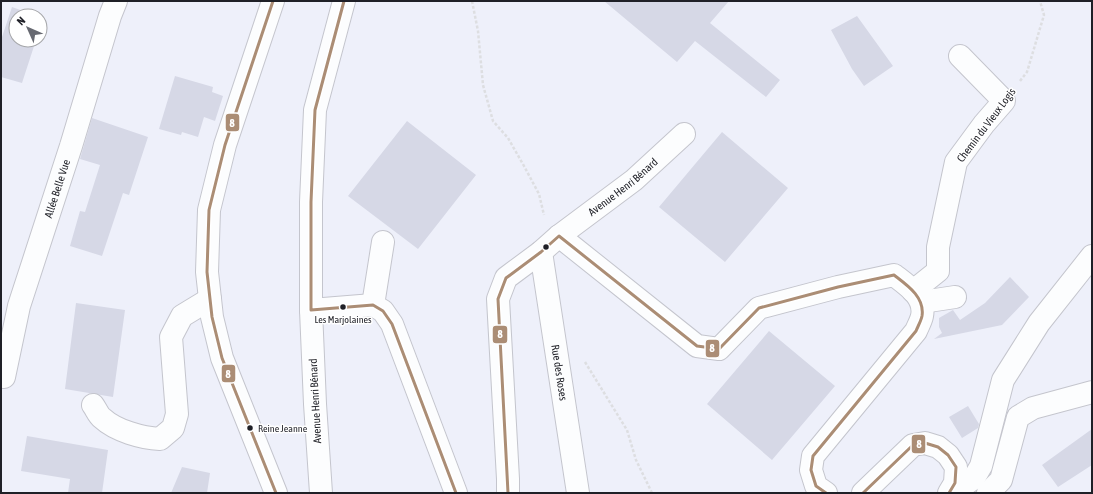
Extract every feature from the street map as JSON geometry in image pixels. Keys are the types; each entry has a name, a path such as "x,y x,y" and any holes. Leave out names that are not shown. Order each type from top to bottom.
{"street":[{"name":"Allée Belle Vue","path":"4,378 19,306 116,1"},
{"path":"273,1 225,145 209,210 207,272 212,317 222,358 276,493"},
{"name":"Avenue Henri Bénard","path":"321,493 311,310 311,202 315,110 344,1"},
{"path":"960,56 1004,101"},
{"name":"Chemin du Vieux Logis","path":"917,297 938,271 938,247 956,162 984,124 1004,101"},
{"name":"Avenue Henri Bénard","path":"508,493 498,299 506,278 634,180 684,134"},
{"path":"373,305 383,242"},
{"path":"550,243 697,346 719,350 760,308 838,287 894,275 917,297 922,316 916,331 813,456 811,470 816,486 826,493"},
{"name":"Rue des Roses","path":"550,243 578,493"},
{"path":"954,493 974,478 981,466 1002,380 1039,323 1092,256"},
{"path":"917,297 955,297"},
{"path":"93,405 101,418 116,428 147,438 160,440 173,428 177,414 171,338 182,316 210,300"},
{"path":"311,310 373,305 383,311 392,324 456,493"},
{"path":"988,493 1001,480 1018,417 1033,408 1092,392"},
{"path":"862,493 913,445 926,443 938,447 948,455 956,467 955,483 950,493"}],"path":[{"path":"472,1 478,31 484,85 493,121 508,138 539,194 550,243"},
{"name":"Chemin du Vieux Logis","path":"1004,101 1027,72 1044,15 1040,1"},
{"path":"585,362 627,430 636,460 652,493"}],"building":[{"path":"604,1 729,1 710,23 780,80 766,97 695,41 677,62"},
{"path":"857,16 893,66 864,86 852,69 831,30"},
{"path":"8,19 8,48 33,48 22,83 1,77 1,40"},
{"path":"175,76 213,87 212,92 223,96 215,121 204,117 198,137 182,132 181,135 159,129"},
{"path":"92,118 148,137 129,195 123,193 102,256 70,246 80,211 85,212 100,165 80,159"},
{"path":"407,121 476,175 418,249 348,196"},
{"path":"722,132 788,188 725,262 659,207"},
{"path":"1010,277 1029,297 1002,325 934,339 942,333 939,327 939,318 953,310 960,320 985,303"},
{"path":"76,303 125,310 113,397 65,389"},
{"path":"769,331 835,386 772,460 707,404"},
{"path":"968,406 979,424 978,428 962,438 949,417"},
{"path":"1092,429 1092,465 1058,487 1042,465"},
{"path":"27,436 108,450 102,493 68,493 70,479 21,471"},
{"path":"182,467 210,473 207,493 171,493"}],"transit line":[{"name":"8","path":"273,1 225,145 209,210 207,272 212,317 222,358 276,493"},
{"name":"8","path":"344,1 315,110 311,202 311,310 373,305 383,311 392,324 456,493"},
{"name":"8","path":"508,493 498,299 506,278 541,252 559,236 697,346 719,349 759,308 838,287 894,275 909,287 918,297 922,309 922,318 916,331 813,456 811,470 816,486 826,493"},
{"name":"8","path":"863,493 913,445 925,443 938,447 948,455 956,467 955,483 949,493"}],"place":[{"name":"Les Marjolaines","path":"343,307"},
{"name":"Reine Jeanne","path":"250,428"}]}
